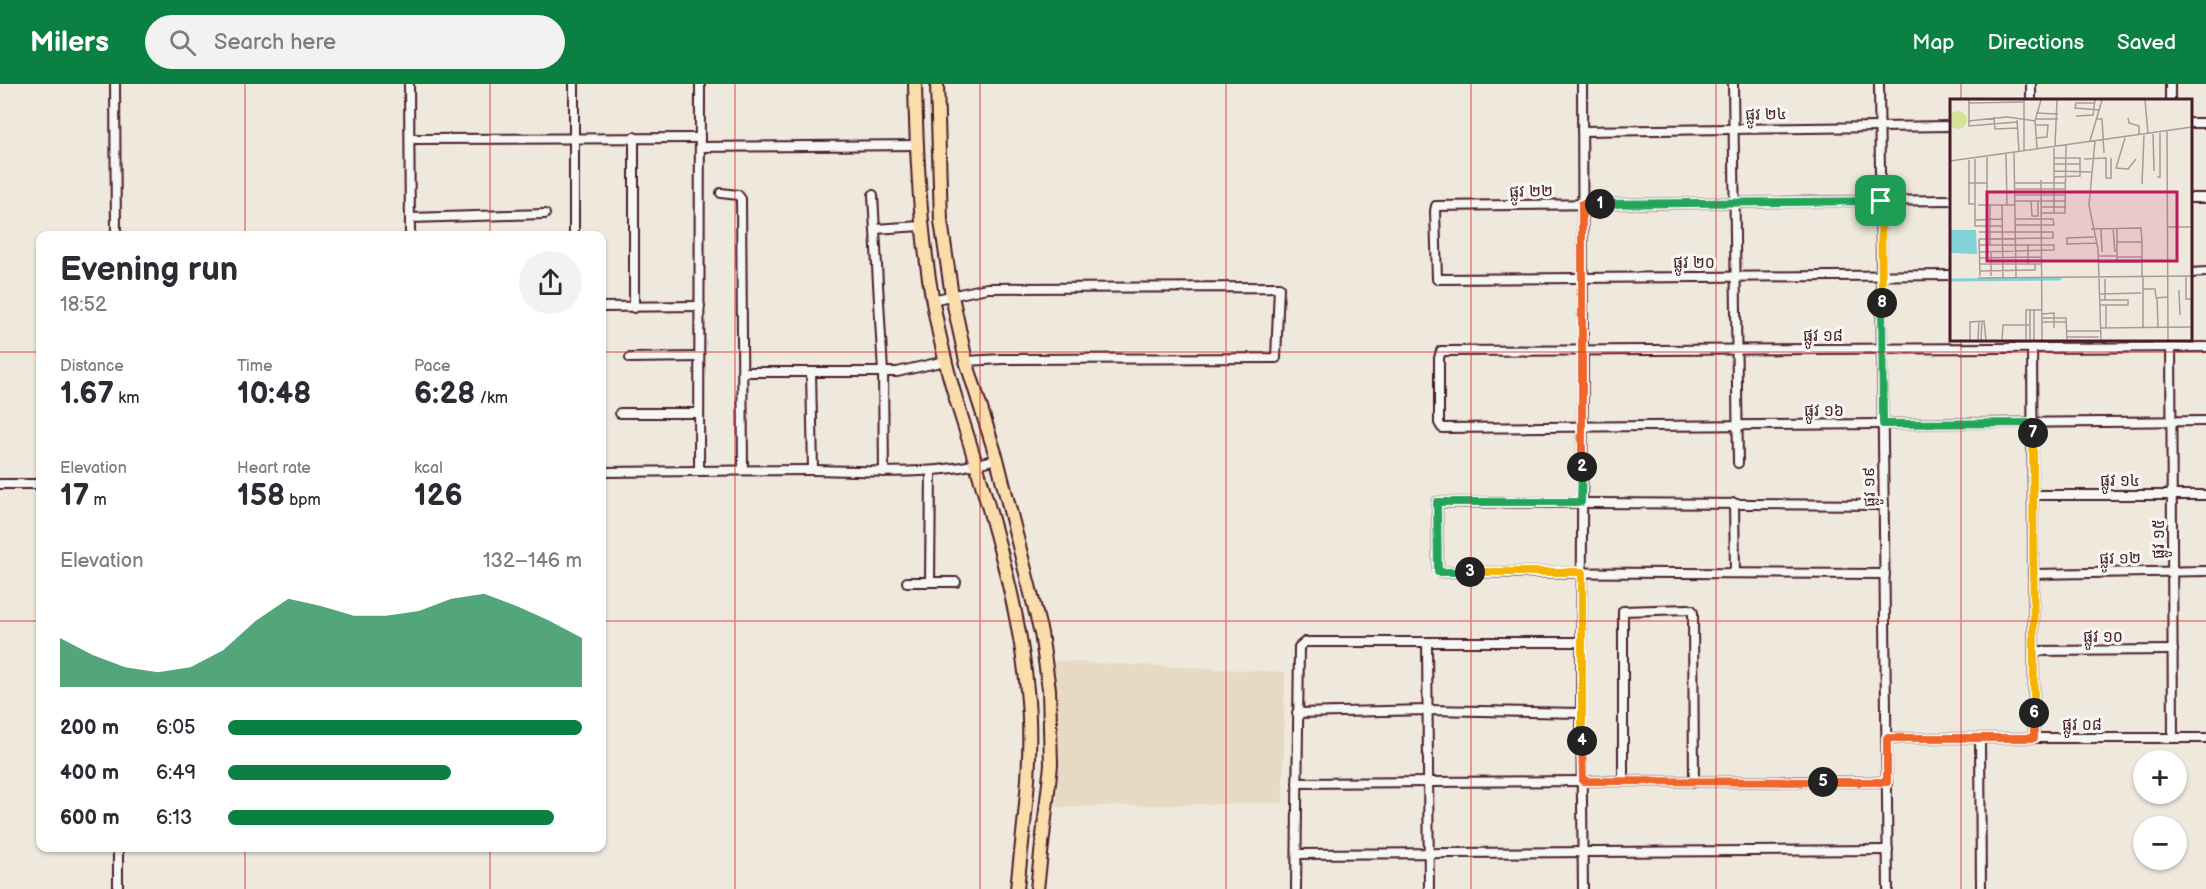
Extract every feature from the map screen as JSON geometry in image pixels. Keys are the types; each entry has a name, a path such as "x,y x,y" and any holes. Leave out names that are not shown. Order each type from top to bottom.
{"main road":[{"path":"915,84 921,226 932,300 945,361 977,465 1020,636 1027,688 1030,736 1028,786 1017,889"},
{"path":"937,84 941,221 952,296 966,362 997,459 1041,633 1049,689 1051,736 1049,787 1037,889"},
{"path":"1027,688 1049,689"},
{"path":"1028,786 1049,787"}],"street":[{"path":"115,84 116,231"},
{"path":"409,84 410,231"},
{"path":"574,84 574,231"},
{"path":"699,469 700,84"},
{"path":"1582,84 1583,889"},
{"path":"1733,84 1738,464"},
{"name":"ផ្លូវ ១៩","path":"1879,84 1888,889"},
{"name":"ផ្លូវ ២៤","path":"1582,131 1950,126"},
{"path":"634,137 634,308"},
{"path":"410,139 700,138"},
{"path":"700,147 917,145"},
{"path":"721,193 738,195 741,199 743,470"},
{"path":"873,195 883,372 884,472"},
{"name":"ផ្លូវ ២២","path":"1437,279 1436,206 1950,200"},
{"path":"410,218 545,214"},
{"path":"875,229 921,226"},
{"name":"ផ្លូវ ២០","path":"1437,279 1950,274"},
{"path":"932,300 987,288 1279,287 1276,358 1002,359 966,362"},
{"path":"606,307 699,306"},
{"path":"2032,340 2034,738"},
{"name":"ផ្លូវ ១៨","path":"1442,428 1439,423 1438,358 1440,351 2032,348 2171,343 2206,347"},
{"name":"ផ្លូវ ១៥","path":"2171,343 2174,738"},
{"path":"630,358 699,357"},
{"path":"742,372 897,372 945,361"},
{"path":"811,372 813,470"},
{"path":"620,413 699,412"},
{"name":"ផ្លូវ ១៦","path":"1442,428 2206,421"},
{"path":"606,472 699,469 931,471 977,465 997,459"},
{"path":"930,582 931,471"},
{"path":"0,484 36,484"},
{"name":"ផ្លូវ ១៤","path":"2033,495 2206,495"},
{"path":"1884,505 1440,501 1437,504 1438,572 1885,574"},
{"path":"1734,503 1735,573"},
{"name":"ផ្លូវ ១២","path":"2033,574 2206,571"},
{"path":"907,582 956,582"},
{"path":"1623,781 1623,611 1688,609 1693,613 1694,782"},
{"path":"1296,889 1297,713 1299,646 1301,644 1305,642 1581,642"},
{"path":"1427,642 1429,889"},
{"name":"ផ្លូវ ១០","path":"2034,651 2173,650"},
{"path":"1297,713 1428,710 1581,713"},
{"name":"ផ្លូវ ០៨","path":"1887,738 2206,738"},
{"path":"1980,738 1981,889"},
{"path":"1297,783 1887,782"},
{"path":"1297,854 1888,850"},
{"path":"118,852 118,889"}],"shaded area":[{"path":"1054,661 1285,672 1283,803 1056,807 1059,756"}],"route":[{"path":"1881,201 1883,424 2033,423 2034,738 1887,738 1887,782 1583,781 1582,572 1438,572 1437,504 1440,501 1581,502 1582,204 1881,201"}]}
